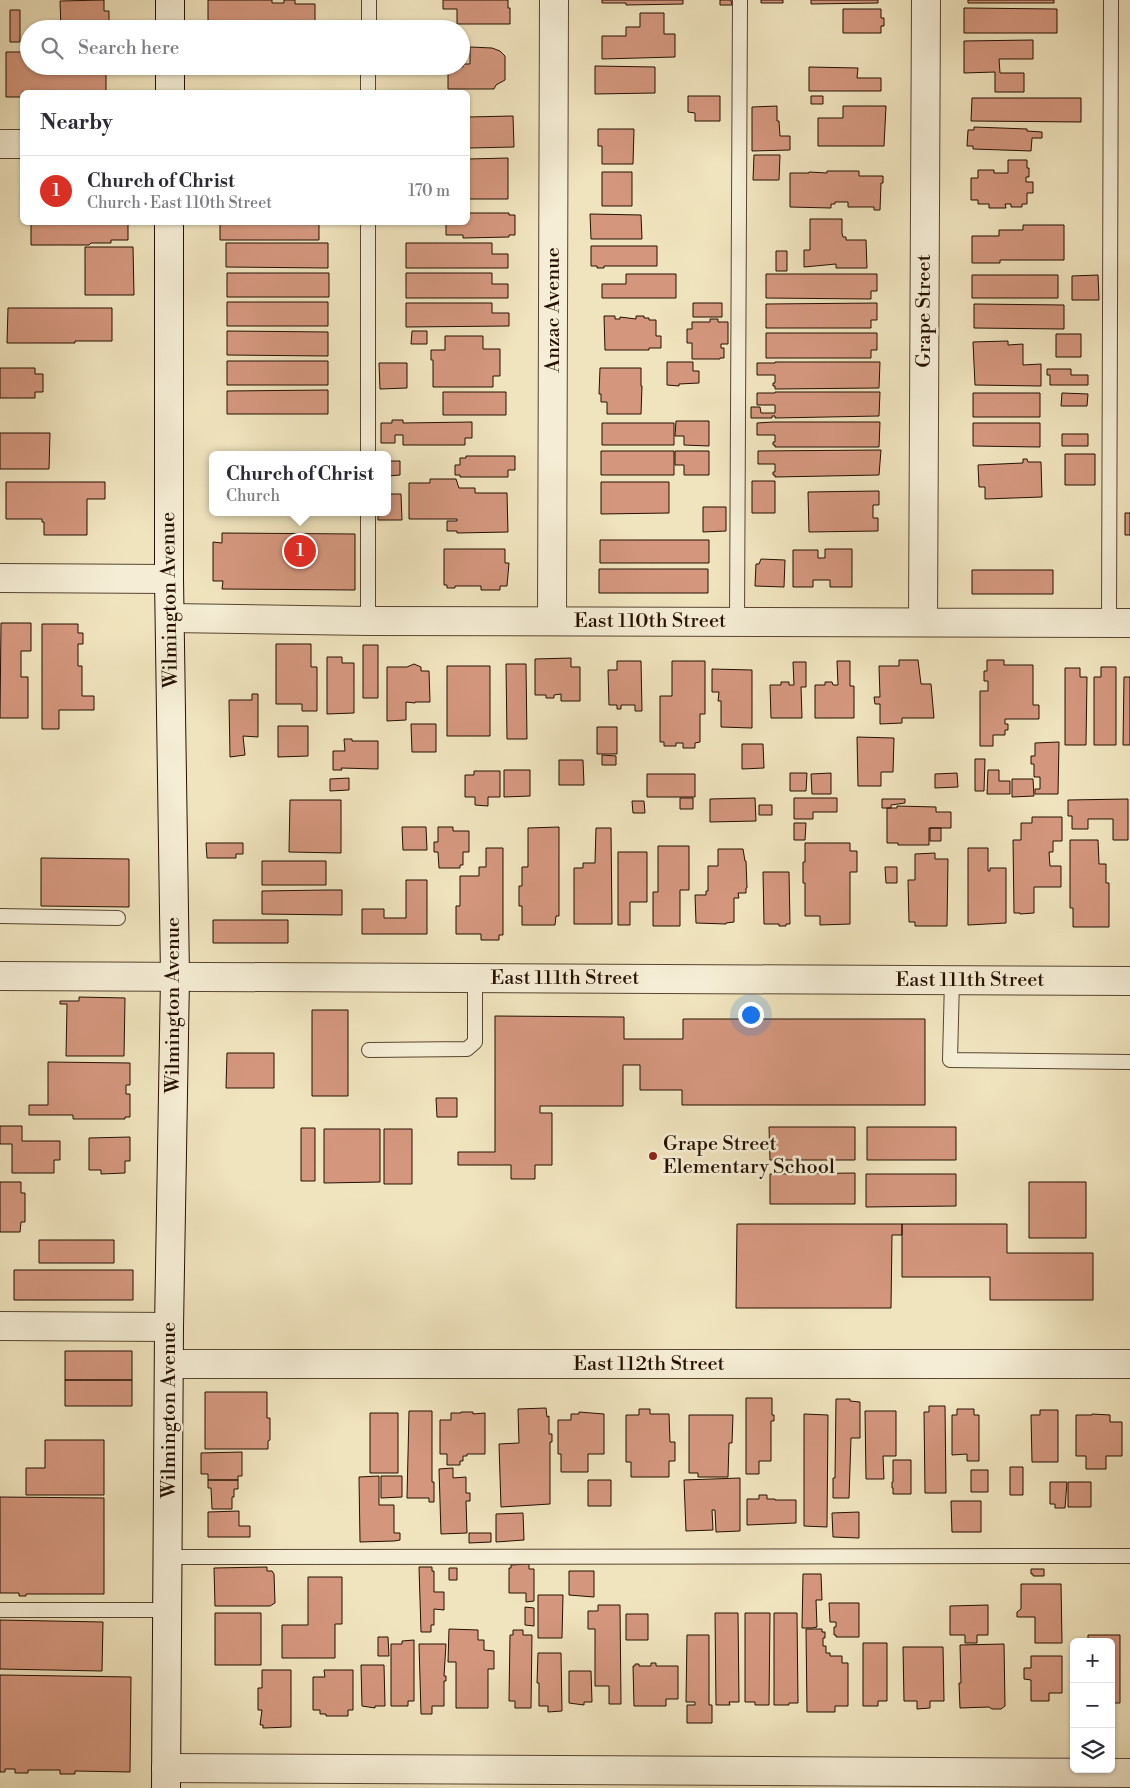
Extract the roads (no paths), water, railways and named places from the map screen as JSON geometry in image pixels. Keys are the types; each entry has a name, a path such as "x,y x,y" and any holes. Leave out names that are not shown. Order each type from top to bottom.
{"street":[{"path":"170,0 170,20"},
{"name":"Anzac Avenue","path":"552,620 554,0"},
{"name":"Grape Street","path":"923,621 926,0"},
{"path":"170,75 170,90"},
{"path":"0,144 20,144"},
{"name":"Wilmington Avenue","path":"166,1778 169,1328 175,976 169,579 170,225"},
{"path":"0,578 169,579"},
{"name":"East 110th Street","path":"170,618 1120,623"},
{"name":"East 111th Street","path":"0,976 1130,981"},
{"path":"0,1326 169,1328"},
{"name":"East 112th Street","path":"169,1364 1130,1364"},
{"path":"166,1778 1130,1773"}],"lane":[{"path":"368,0 368,20"},
{"path":"737,622 740,0"},
{"path":"1111,0 1120,623"},
{"path":"368,75 368,90"},
{"path":"368,225 368,451"},
{"path":"368,516 368,620"},
{"path":"0,916 118,918"},
{"path":"369,1050 467,1049 475,1042 475,978"},
{"path":"952,980 950,1060 1130,1062"},
{"path":"168,1557 1130,1556"},
{"path":"0,1610 167,1610"}],"place":[{"name":"Church of Christ","path":"300,551"},
{"name":"Grape Street Elementary School","path":"653,1156"}]}
